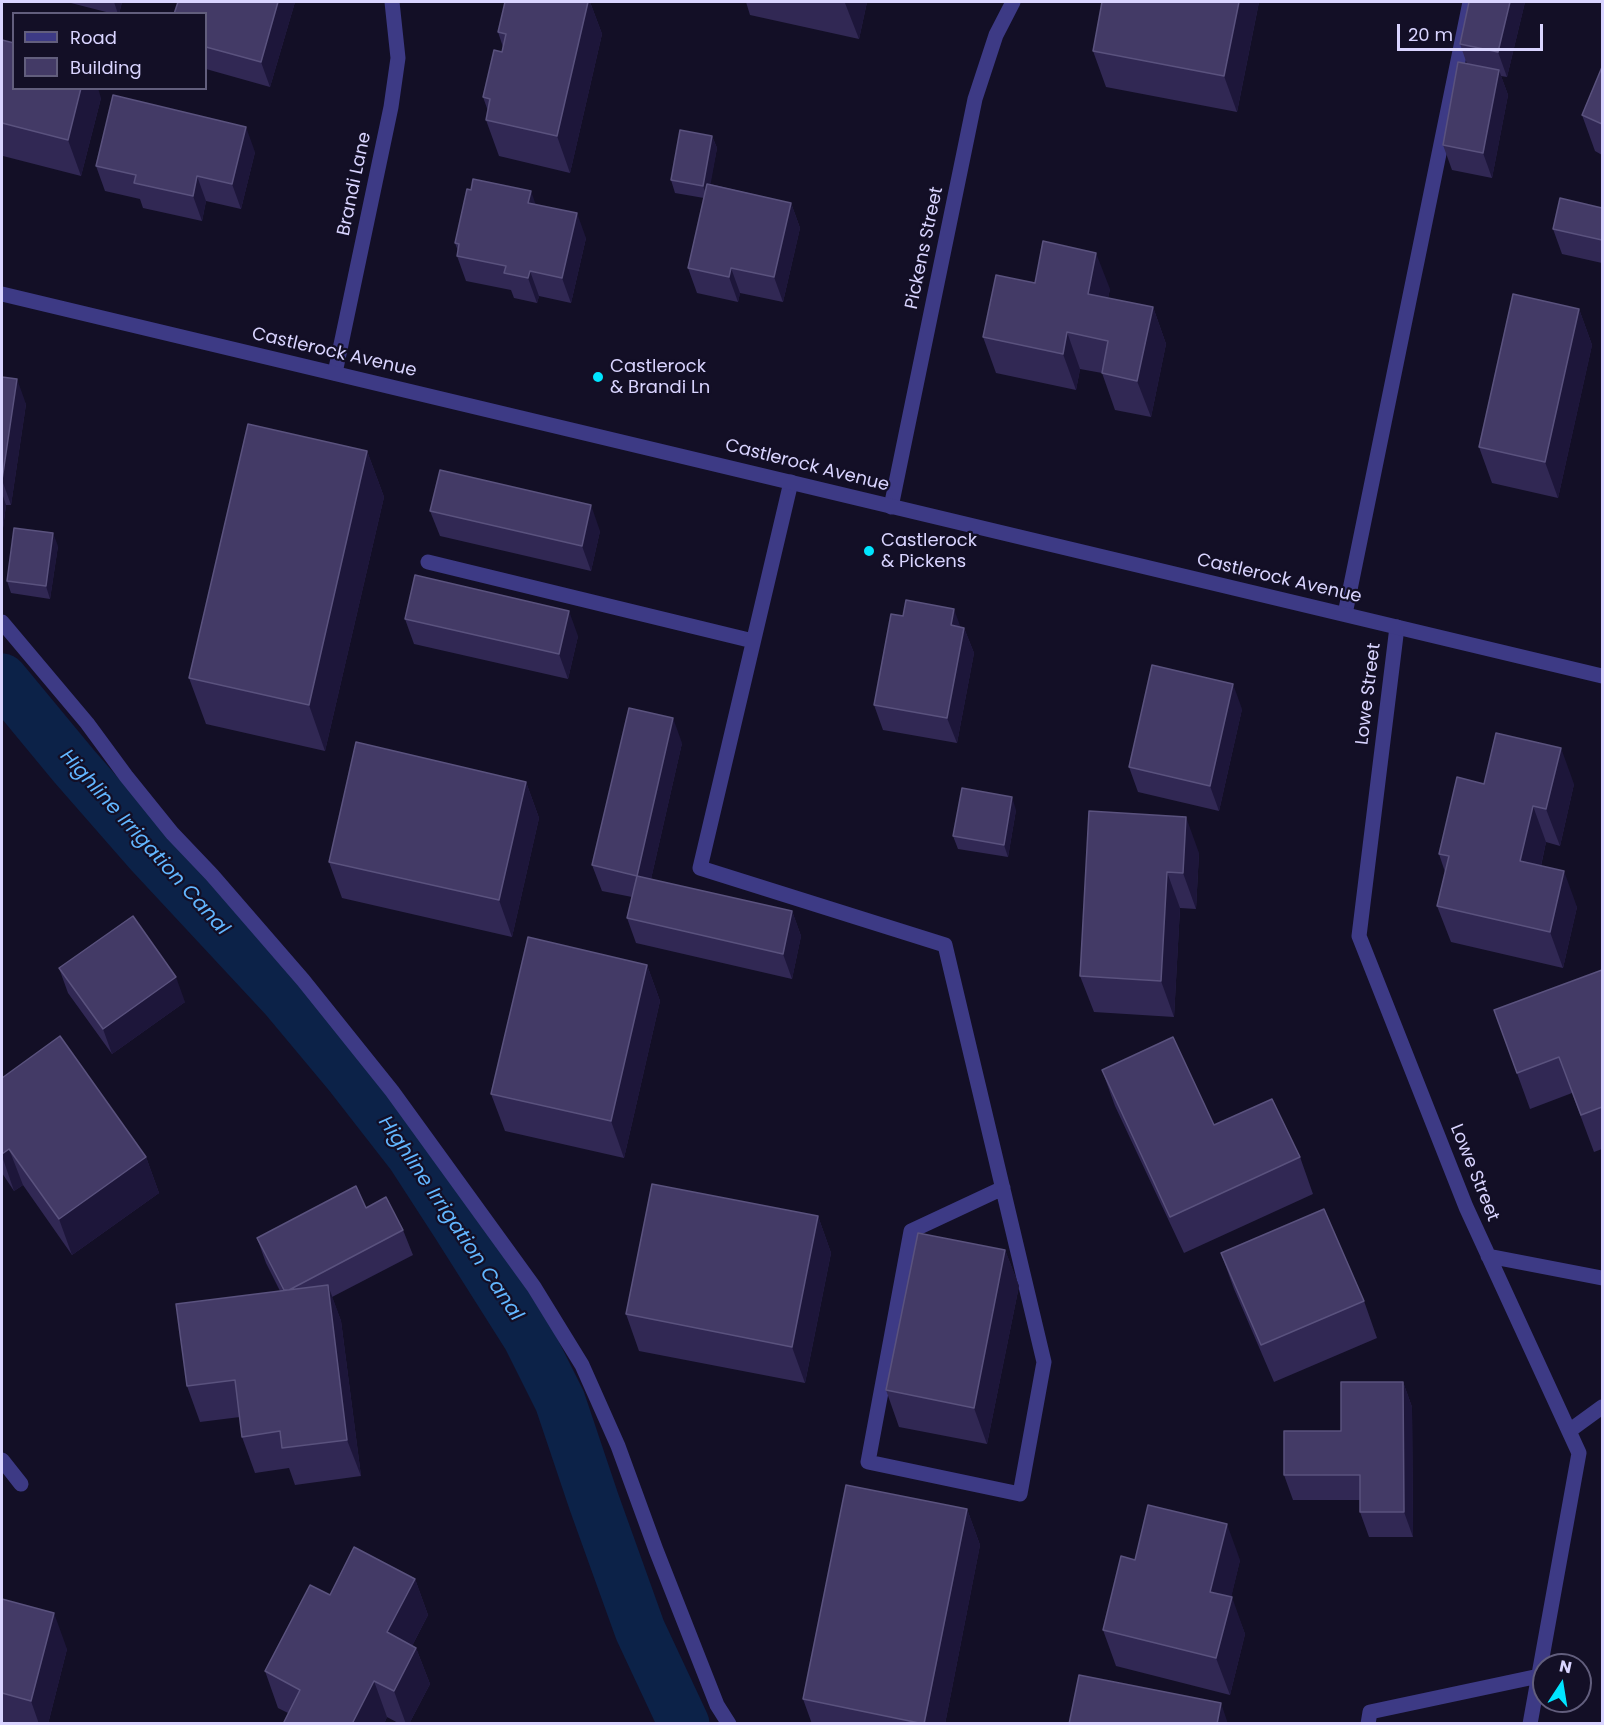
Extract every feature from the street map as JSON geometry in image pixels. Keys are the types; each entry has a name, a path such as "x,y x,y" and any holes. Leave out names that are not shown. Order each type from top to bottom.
{"street":[{"name":"Brandi Lane","path":"335,373 391,107 398,58 392,2"},
{"name":"Pickens Street","path":"891,507 975,99 996,35 1013,2"},
{"path":"1345,614 1470,2"},
{"name":"Castlerock Avenue","path":"2,294 1602,676"},
{"path":"791,482 700,868 945,945 1003,1188 1044,1362 1020,1494 868,1462 911,1231 1003,1188"},
{"path":"428,562 753,641"},
{"path":"2,622 87,723 172,833 212,875 303,980 392,1091 534,1287 582,1365 618,1446 717,1705 729,1724"},
{"name":"Lowe Street","path":"1397,627 1359,936 1466,1207 1579,1453 1543,1653"},
{"path":"1488,1256 1602,1278"},
{"path":"1569,1431 1602,1407"},
{"path":"2,1460 21,1484"},
{"path":"1368,1724 1370,1712 1532,1677"}],"building":[{"path":"178,2 278,2 261,62 207,47 207,12 175,12"},
{"path":"505,2 588,2 557,136 486,120 490,99 483,97 494,50 502,52 506,34 498,32"},
{"path":"1102,2 1239,2 1224,76 1093,51"},
{"path":"1469,2 1510,2 1498,52 1460,44"},
{"path":"2,40 12,42 12,90 80,90 68,140 2,123"},
{"path":"1458,62 1499,70 1483,153 1443,145"},
{"path":"1602,67 1602,124 1582,115"},
{"path":"113,95 246,127 232,184 197,176 193,196 134,183 136,175 96,166"},
{"path":"680,130 712,136 703,186 671,180"},
{"path":"473,179 531,191 528,203 577,213 562,278 530,271 528,278 504,273 506,266 457,256 459,244 455,243 467,189 471,190"},
{"path":"707,184 791,203 774,277 731,268 729,277 688,268"},
{"path":"1560,198 1602,208 1602,240 1553,229"},
{"path":"1043,241 1096,253 1088,294 1153,307 1137,381 1102,373 1108,341 1067,332 1063,354 983,337 996,275 1035,283"},
{"path":"1513,294 1579,309 1545,462 1479,447"},
{"path":"2,377 17,379 2,480"},
{"path":"248,424 367,451 309,705 189,678"},
{"path":"440,470 591,505 582,546 430,511"},
{"path":"14,528 53,533 46,586 7,581"},
{"path":"415,575 569,611 559,654 405,619"},
{"path":"906,600 954,609 951,625 964,628 947,718 874,705 891,614 903,616"},
{"path":"1152,665 1233,684 1210,786 1129,767"},
{"path":"629,708 673,718 637,876 592,865"},
{"path":"1496,733 1561,748 1546,809 1533,806 1520,861 1564,871 1550,932 1437,906 1449,856 1439,854 1457,777 1484,784"},
{"path":"356,742 526,782 499,900 329,862"},
{"path":"962,788 1012,797 1004,845 953,836"},
{"path":"1089,811 1186,817 1183,873 1167,872 1161,981 1080,976"},
{"path":"637,876 792,911 783,954 627,918"},
{"path":"133,916 176,977 103,1029 59,968"},
{"path":"528,937 647,965 611,1121 491,1094"},
{"path":"1602,970 1602,1107 1581,1115 1559,1057 1517,1073 1494,1010"},
{"path":"60,1036 146,1157 59,1219 9,1149 2,1154 2,1078"},
{"path":"1173,1037 1214,1125 1272,1099 1300,1157 1170,1217 1102,1070"},
{"path":"652,1184 818,1216 792,1347 626,1314"},
{"path":"356,1186 366,1208 386,1197 403,1230 289,1290 284,1290 257,1238"},
{"path":"1324,1209 1364,1301 1261,1345 1221,1253"},
{"path":"918,1233 1005,1250 974,1408 886,1390"},
{"path":"328,1285 347,1440 282,1448 280,1431 242,1437 235,1380 187,1386 176,1304"},
{"path":"1341,1382 1403,1382 1404,1512 1360,1512 1360,1475 1284,1475 1284,1431 1341,1431"},
{"path":"846,1485 967,1509 924,1724 803,1699"},
{"path":"1148,1505 1227,1524 1210,1592 1232,1597 1216,1658 1103,1630 1121,1556 1135,1560"},
{"path":"354,1547 415,1579 387,1632 416,1648 394,1691 374,1681 352,1724 283,1724 300,1690 265,1671 310,1585 330,1595"},
{"path":"2,1599 54,1613 31,1701 2,1693"},
{"path":"1079,1675 1221,1703 1217,1724 1069,1724"}],"waterway":[{"name":"Highline Irrigation Canal","path":"2,679 151,854 285,998 411,1154 528,1337 560,1401 640,1630 684,1724"}],"place":[{"name":"Castlerock & Brandi Ln","path":"598,377"},
{"name":"Castlerock & Pickens","path":"869,551"}]}
